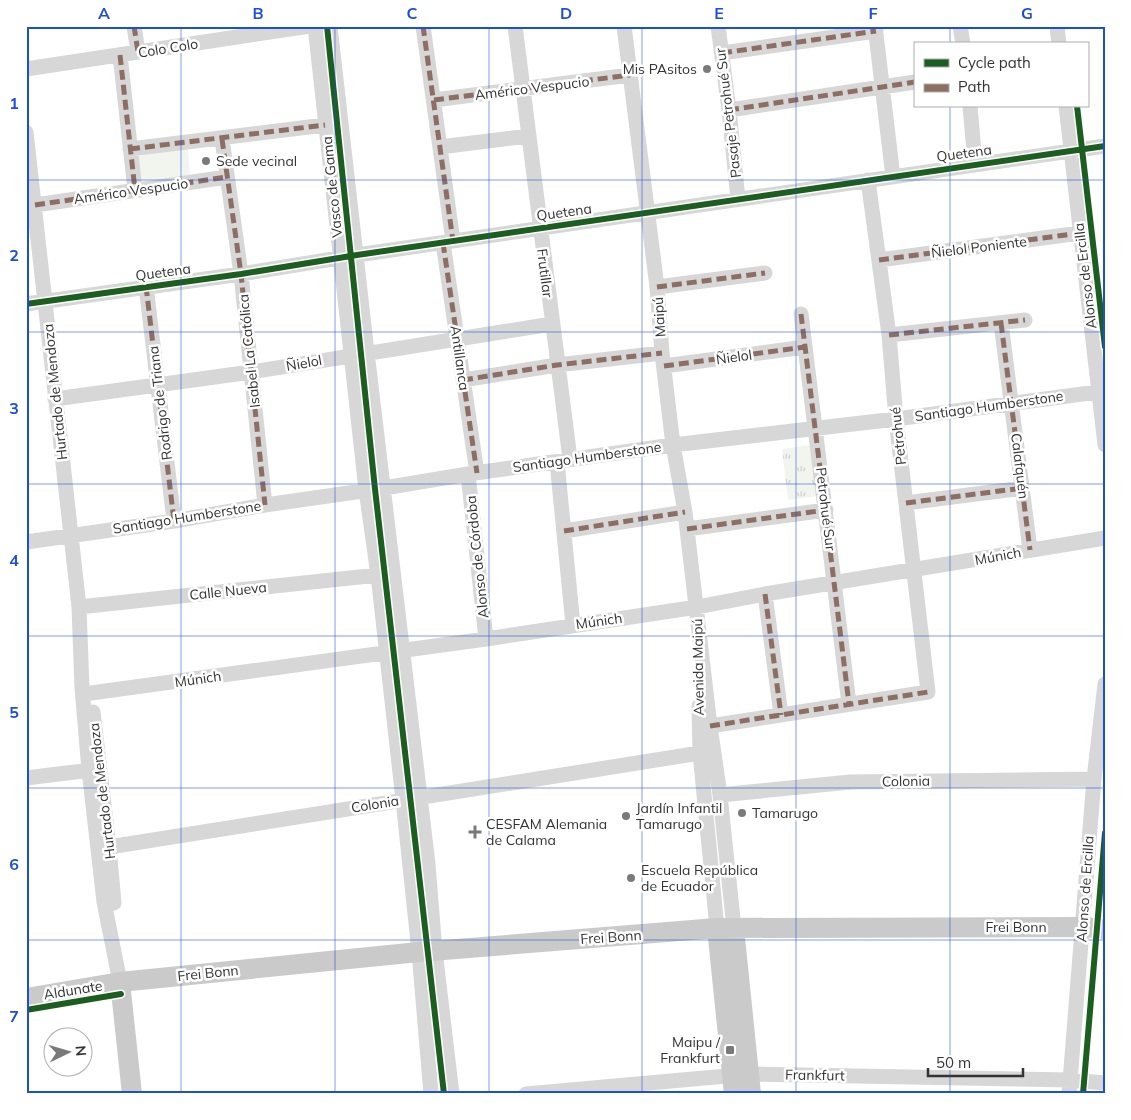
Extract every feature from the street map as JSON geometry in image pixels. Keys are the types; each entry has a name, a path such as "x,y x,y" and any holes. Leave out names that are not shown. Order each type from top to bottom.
{"main road":[{"name":"Frei Bonn","path":"120,982 427,951 726,928 1083,927 1105,929"},
{"name":"Avenida Maipú","path":"726,928 741,1084"},
{"name":"Aldunate","path":"26,998 120,982"},
{"name":"Hurtado de Mendoza","path":"120,982 132,1094"}],"street":[{"path":"134,26 138,52"},
{"name":"Colo Colo","path":"26,69 310,26"},
{"name":"Vasco de Gama","path":"315,26 340,258 384,488 428,864 427,951 432,1094"},
{"name":"Vasco de Gama","path":"330,26 357,255 359,353 366,490 378,575 403,800 452,1094"},
{"name":"Antillanca","path":"423,26 440,147 448,242 473,473"},
{"name":"Frutillar","path":"514,26 557,365 563,461 564,531 574,625"},
{"name":"Maipú","path":"624,26 657,287 673,445 685,512 697,607"},
{"name":"Pasaje Petrohué Sur","path":"718,26 738,199"},
{"path":"960,26 963,42"},
{"path":"1057,26 1059,42"},
{"path":"722,53 875,29 893,177"},
{"path":"120,55 135,190"},
{"name":"Américo Vespucio","path":"434,100 630,76"},
{"path":"729,110 914,82"},
{"path":"970,108 975,164"},
{"name":"Alonso de Ercilla","path":"1066,108 1080,233 1102,391 1105,445"},
{"path":"130,149 325,125"},
{"name":"Hurtado de Mendoza","path":"26,132 79,614 91,693 104,902 120,982"},
{"path":"440,147 528,136"},
{"name":"Isabel La Católica","path":"222,139 241,274 265,505"},
{"name":"Quetena","path":"26,304 1105,146"},
{"name":"Américo Vespucio","path":"35,205 227,177"},
{"name":"Petrohué","path":"849,704 928,692 896,419 889,335 868,180"},
{"name":"Ñielol Poniente","path":"879,260 1080,233"},
{"path":"657,287 765,273"},
{"name":"Rodrigo de Triana","path":"146,286 174,521"},
{"name":"Petrohué Sur","path":"801,314 849,704"},
{"path":"889,335 1025,320"},
{"name":"Calafquén","path":"1001,323 1030,550"},
{"name":"Ñielol","path":"55,399 251,372 359,353 552,324"},
{"name":"Ñielol","path":"463,380 557,365 663,360 805,347"},
{"name":"Santiago Humberstone","path":"26,542 174,521 473,473 673,445 896,419 1102,391"},
{"name":"Alonso de Córdoba","path":"473,473 486,639"},
{"path":"906,503 1023,488"},
{"path":"687,529 826,510"},
{"path":"564,531 685,512"},
{"name":"Múnich","path":"91,693 402,651 697,607 1105,538"},
{"name":"Calle Nueva","path":"79,614 378,575"},
{"path":"765,594 781,715"},
{"name":"Avenida Maipú","path":"697,607 710,726 720,795 726,928"},
{"name":"Avenida Maipú","path":"697,607 700,753 726,928"},
{"name":"Hurtado de Mendoza","path":"79,614 82,688 109,847 114,900 111,930"},
{"name":"Alonso de Ercilla","path":"1069,1087 1094,779 1105,684"},
{"path":"710,726 849,704"},
{"name":"Colonia","path":"109,847 700,753"},
{"path":"26,778 95,770"},
{"name":"Colonia","path":"720,795 850,782 1094,779"},
{"name":"Frankfurt","path":"526,1094 741,1084 1069,1087 1105,1083"}],"green space":[{"path":"188,149 190,176 139,181 136,156"},
{"path":"812,445 819,496 788,500 782,449"}],"marked path":[{"path":"134,26 138,52"},
{"path":"423,26 453,241"},
{"path":"722,53 876,31"},
{"path":"120,55 135,190"},
{"path":"434,100 630,75"},
{"path":"729,110 914,82"},
{"path":"130,149 325,125"},
{"path":"222,139 241,274 265,505"},
{"path":"35,205 227,177"},
{"path":"879,260 1080,233"},
{"path":"443,243 477,473"},
{"path":"657,287 765,273"},
{"path":"146,286 174,521"},
{"path":"801,314 849,704"},
{"path":"889,335 1025,320"},
{"path":"1001,323 1030,550"},
{"path":"664,366 805,347"},
{"path":"463,380 557,365 662,353"},
{"path":"906,503 1023,488"},
{"path":"687,529 826,510"},
{"path":"564,531 685,512"},
{"path":"765,594 781,715"},
{"path":"710,726 928,692"}],"cycle path":[{"path":"327,26 375,489 444,1094"},
{"path":"1077,108 1105,347"},
{"path":"26,304 1105,146"},
{"path":"1083,1094 1105,833"},
{"path":"26,1010 121,994"}],"place":[{"name":"Mis PAsitos","path":"707,69"},
{"name":"Sede vecinal","path":"206,161"},
{"name":"Tamarugo","path":"742,813"},
{"name":"Jardín Infantil Tamarugo","path":"626,816"},
{"name":"CESFAM Alemania de Calama","path":"475,832"},
{"name":"Escuela República de Ecuador","path":"631,878"},
{"name":"Maipu / Frankfurt","path":"730,1050"}]}
